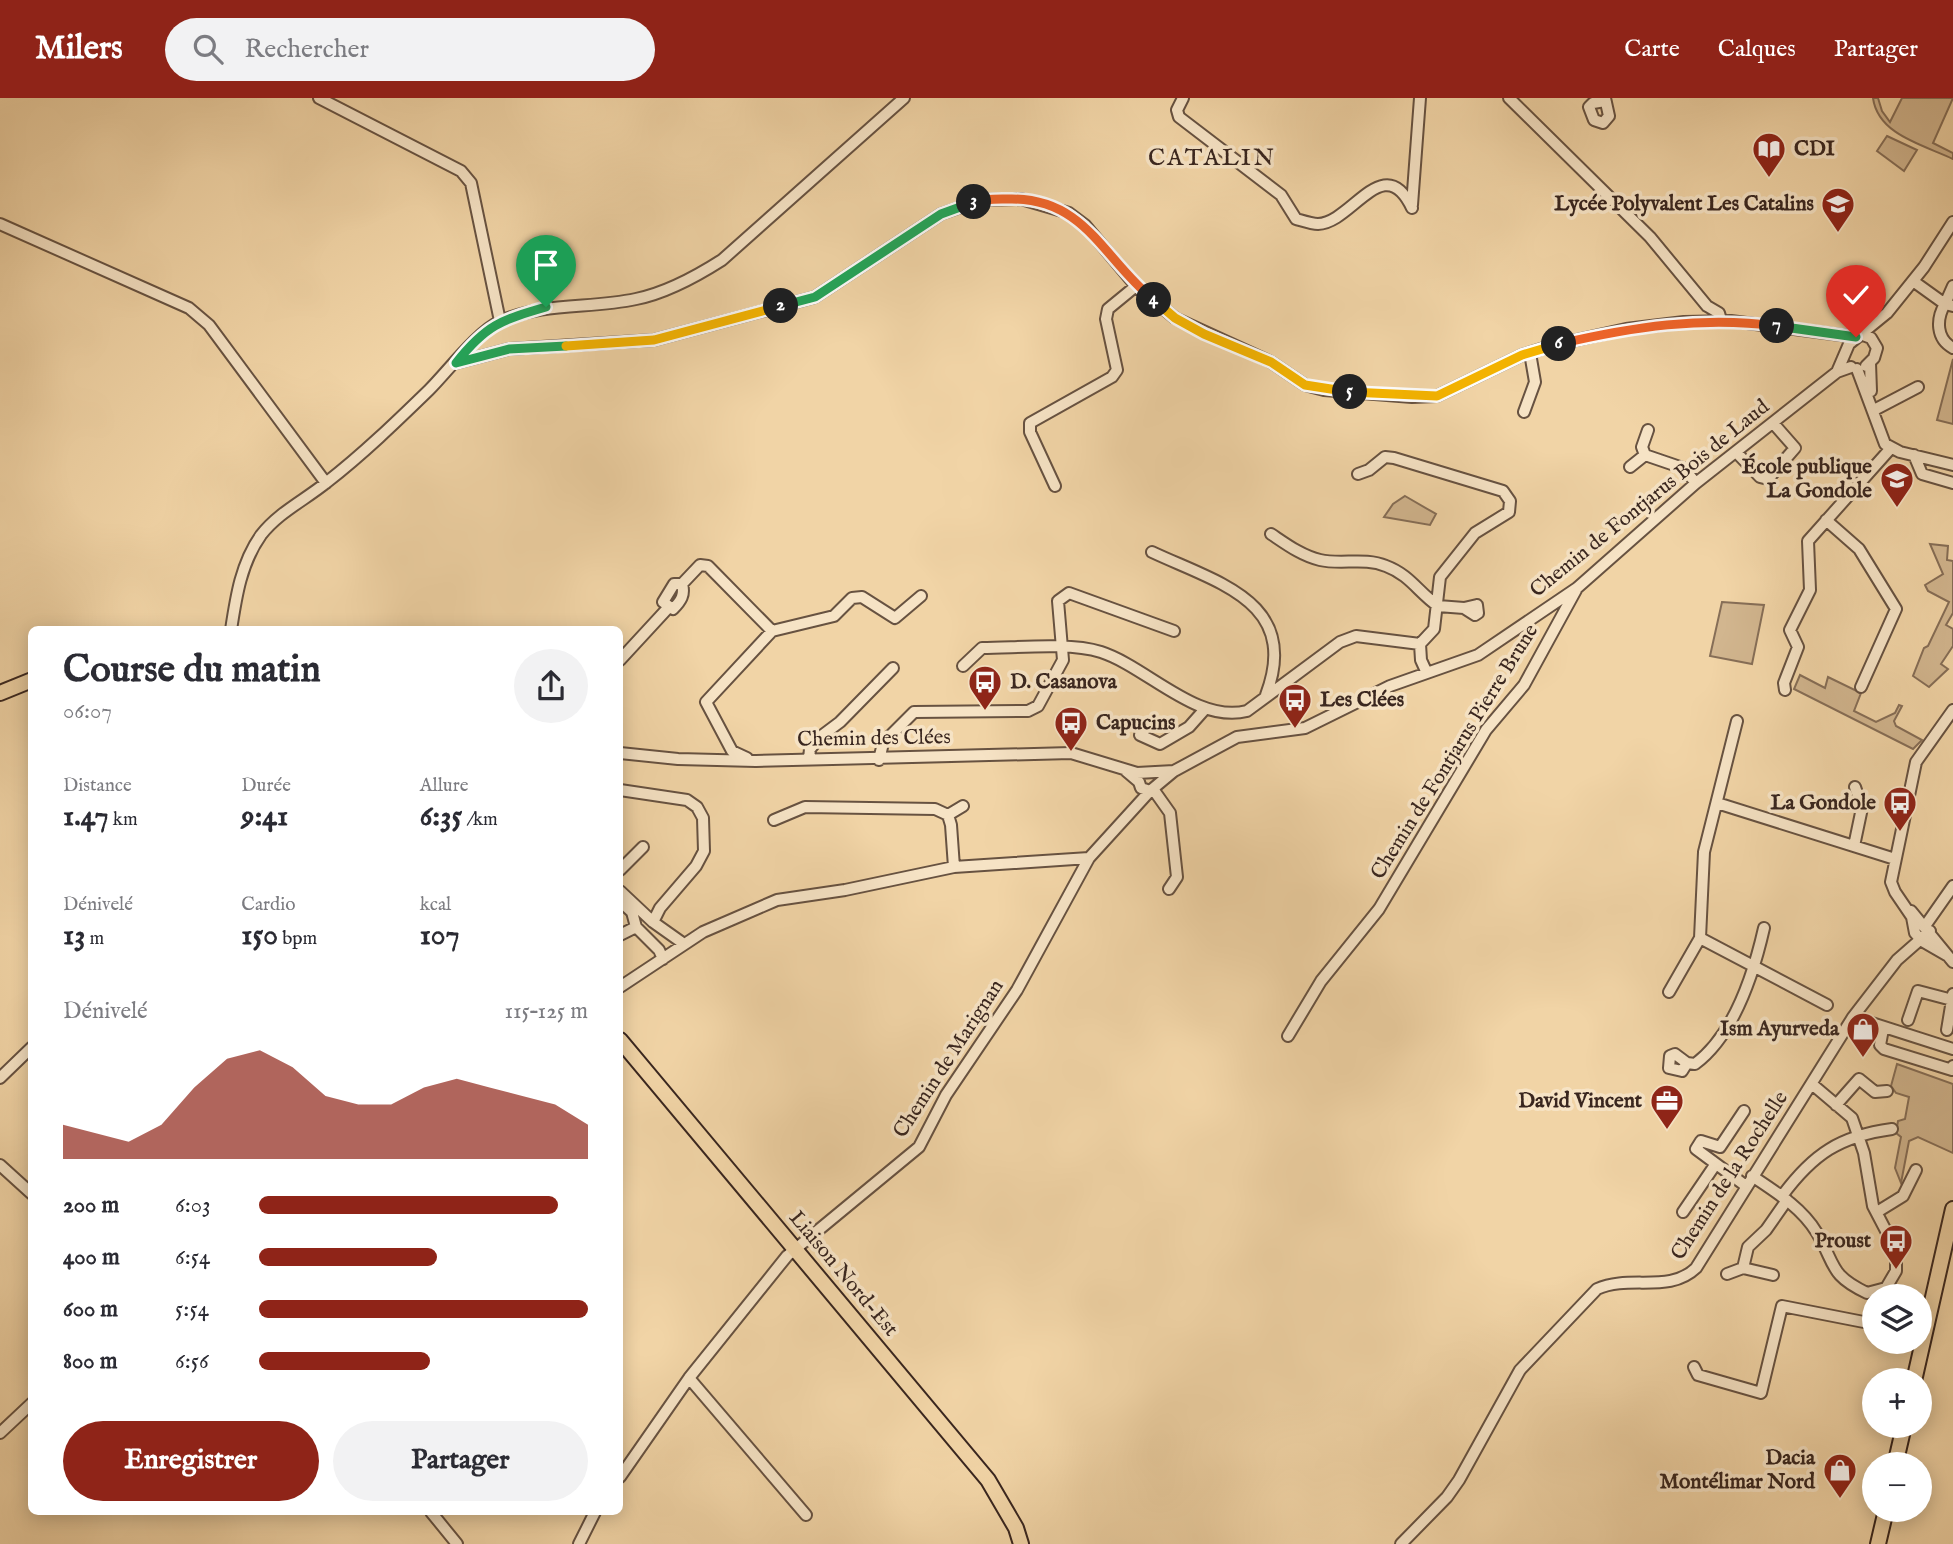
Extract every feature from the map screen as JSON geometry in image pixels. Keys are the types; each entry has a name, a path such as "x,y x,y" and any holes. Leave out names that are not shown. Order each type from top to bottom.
{"main road":[{"path":"0,693 28,682"},
{"name":"Liaison Nord-Est","path":"623,1044 988,1480 1016,1528 1021,1544"},
{"path":"1932,1293 1953,1209"},
{"path":"1925,1368 1953,1236"},
{"path":"1878,1544 1883,1522"},
{"path":"1887,1544 1892,1522"}],"street":[{"path":"319,98 461,172 471,183 499,321"},
{"path":"232,626 239,582 249,555 262,535 279,516 326,483 376,441 456,363 473,341 499,321 546,307 638,299 697,276 722,260 904,98"},
{"path":"1184,98 1178,106 1179,117 1281,195 1296,219 1318,224 1332,220 1374,187 1398,187 1404,191 1412,212 1420,98"},
{"path":"1509,98 1650,237 1707,306 1719,313 1721,320"},
{"path":"456,363 509,349 654,340 815,297 941,214 981,200 1021,199 1069,213 1085,225 1136,286 1175,318 1204,334 1253,352 1314,389 1412,397 1437,396 1530,353 1626,329 1707,321 1721,320 1860,336 1876,343"},
{"path":"1836,372 1849,361 1860,336 1887,313 1913,281 1953,222"},
{"path":"0,224 189,308 209,325 326,483"},
{"path":"1913,281 1949,305"},
{"path":"1055,486 1030,432 1030,423 1112,377 1117,370 1106,319 1108,309 1136,286"},
{"path":"1953,286 1949,305 1941,312 1939,333 1944,343 1953,348"},
{"path":"1707,306 1707,321"},
{"path":"1887,313 1876,343 1877,353 1870,363 1869,379 1876,409 1891,448"},
{"path":"1832,334 1862,381 1882,440 1891,448 1953,465"},
{"path":"1524,412 1535,383 1530,353"},
{"path":"1849,361 1870,363"},
{"path":"1836,372 1862,381"},
{"name":"Chemin de Fontjarus Bois de Laud","path":"1148,783 1237,737 1306,728 1426,671 1478,655 1577,588 1696,483 1836,372"},
{"path":"1876,409 1918,387"},
{"path":"1736,452 1760,477 1768,479 1795,448 1773,423"},
{"path":"1645,455 1643,447 1648,430"},
{"path":"1785,690 1784,682 1798,647 1790,630 1810,590 1808,541 1891,448"},
{"path":"1630,467 1645,455"},
{"path":"1645,455 1683,468 1696,483"},
{"path":"1914,455 1922,474 1953,483"},
{"path":"1358,474 1369,470 1385,457 1394,458 1428,470 1464,477 1507,495 1509,512 1475,533 1440,577 1434,629 1420,644 1421,660 1426,671"},
{"path":"1826,520 1859,549 1896,609 1861,687"},
{"path":"1271,534 1308,556 1321,560 1374,562 1415,582 1438,606 1464,608"},
{"path":"1152,552 1244,595 1264,616 1275,662 1266,695"},
{"path":"623,657 668,608 663,602 674,584 681,584 700,565 708,566 731,586 772,631"},
{"path":"1415,582 1440,577"},
{"name":"Chemin de Fontjarus Pierre Brune","path":"1288,1036 1321,981 1379,909 1486,730 1524,685 1577,588"},
{"path":"879,760 883,743 914,712 1028,711 1038,706 1063,660 1058,601 1069,593 1174,631"},
{"path":"756,761 732,751 706,702 772,631 834,615 852,597 862,597 895,618 920,596"},
{"path":"234,607 239,626"},
{"path":"963,666 982,648 1063,648 1097,651 1120,659 1205,709 1233,715 1247,711 1340,642 1356,636 1420,644"},
{"path":"809,759 810,750 820,737 840,722 893,668"},
{"path":"1140,735 1160,744 1189,727 1205,709"},
{"path":"1950,959 1919,937 1907,908 1891,882 1916,762 1953,710"},
{"path":"1247,711 1253,734"},
{"path":"1233,715 1237,737"},
{"path":"1669,992 1700,937 1704,852 1737,721"},
{"name":"Chemin des Clées","path":"623,753 678,759 756,761 879,760 1071,753 1126,771 1148,783 1170,813 1177,877 1169,889"},
{"path":"623,986 684,944 742,912 776,900 845,890 954,867 1052,863 1088,858 1135,807 1148,783"},
{"path":"1854,846 1862,808 1855,787"},
{"path":"623,790 687,800 697,807 703,818 704,851 696,866 660,908 653,922"},
{"path":"1717,803 1895,859"},
{"path":"948,815 963,806"},
{"path":"774,820 806,807 935,809 948,815"},
{"path":"948,815 954,867"},
{"path":"623,867 643,847"},
{"name":"Chemin de Marignan","path":"623,1473 689,1378 795,1250 919,1147 946,1095 1017,990 1088,858"},
{"name":"Chemin de la Rochelle","path":"1401,1544 1447,1497 1459,1480 1520,1370 1597,1289 1611,1282 1666,1283 1685,1279 1696,1268 1749,1181 1813,1085 1853,1017 1897,960 1928,928 1933,911 1953,886"},
{"path":"623,894 653,922 684,944"},
{"path":"623,904 632,912 636,927 659,950 663,959"},
{"path":"1907,908 1928,928 1950,959"},
{"path":"1917,916 1933,911"},
{"path":"623,934 636,927"},
{"path":"1668,1062 1675,1072 1682,1071 1687,1063 1695,1064 1705,1057 1735,1011 1755,967 1764,928"},
{"path":"1700,937 1826,1005"},
{"path":"1908,1020 1918,991 1952,997 1947,1030"},
{"path":"1853,1017 1953,1049"},
{"path":"1882,1028 1880,1045 1884,1049 1952,1070 1953,1066"},
{"path":"0,1078 28,1051"},
{"path":"1836,1105 1858,1079 1875,1092 1887,1091"},
{"path":"1720,1147 1701,1141 1696,1149 1713,1163 1785,1198 1817,1233 1828,1262 1845,1282 1867,1293 1886,1288 1896,1271 1896,1250 1877,1212 1852,1118 1813,1085"},
{"path":"1683,1212 1744,1111"},
{"path":"1743,1268 1748,1247 1766,1230 1802,1169 1830,1147 1857,1134 1892,1129"},
{"path":"0,1165 28,1190"},
{"path":"1877,1212 1903,1196 1916,1170"},
{"path":"1727,1274 1743,1268 1773,1275"},
{"path":"1694,1367 1698,1375 1761,1393 1782,1306 1862,1322"},
{"path":"689,1378 806,1515"},
{"path":"0,1433 28,1407"},
{"path":"433,1515 457,1544"},
{"path":"579,1544 594,1515"}],"shaded area":[{"path":"1873,98 1878,98 1882,111 1890,122 1902,98 1953,98 1933,143 1953,153 1953,159 1893,130 1877,111"},
{"path":"1887,136 1917,150 1904,171 1877,151"},
{"path":"1953,359 1953,424 1937,420"},
{"path":"1405,496 1436,514 1430,525 1384,517 1393,504"},
{"path":"1930,544 1948,546 1947,560 1953,561 1953,613 1946,625 1953,629 1953,646 1941,664 1948,669 1929,687 1913,676 1924,648 1928,646 1949,602 1928,591 1925,585 1943,574"},
{"path":"1722,602 1764,605 1752,664 1710,656"},
{"path":"1800,675 1825,688 1828,677 1861,693 1854,711 1876,722 1895,713 1899,705 1902,706 1894,721 1896,726 1922,740 1913,749 1794,689"},
{"path":"1897,1064 1953,1084 1953,1153 1918,1137 1909,1141 1901,1183 1895,1168 1901,1137 1896,1133 1898,1121 1905,1119 1909,1097 1896,1093 1891,1086"}],"place":[{"name":"CDI","path":"1769,179"},
{"name":"Lycée Polyvalent Les Catalins","path":"1838,234"},
{"name":"École publique La Gondole","path":"1897,509"},
{"name":"D. Casanova","path":"985,712"},
{"name":"Les Clées","path":"1295,730"},
{"name":"Capucins","path":"1071,753"},
{"name":"La Gondole","path":"1900,833"},
{"name":"Ism Ayurveda","path":"1863,1059"},
{"name":"David Vincent","path":"1667,1131"},
{"name":"Proust","path":"1896,1271"},
{"name":"Dacia Montélimar Nord","path":"1840,1500"}],"district":[{"name":"CATALIN","path":"1212,158"}],"route":[{"path":"546,307 499,321 473,341 456,363 509,349 654,340 815,297 941,214 981,200 1021,199 1069,213 1085,225 1136,286 1175,318 1204,334 1244,348 1314,389 1412,397 1437,396 1522,355 1554,345 1626,329 1684,322 1746,322 1856,337"}]}
